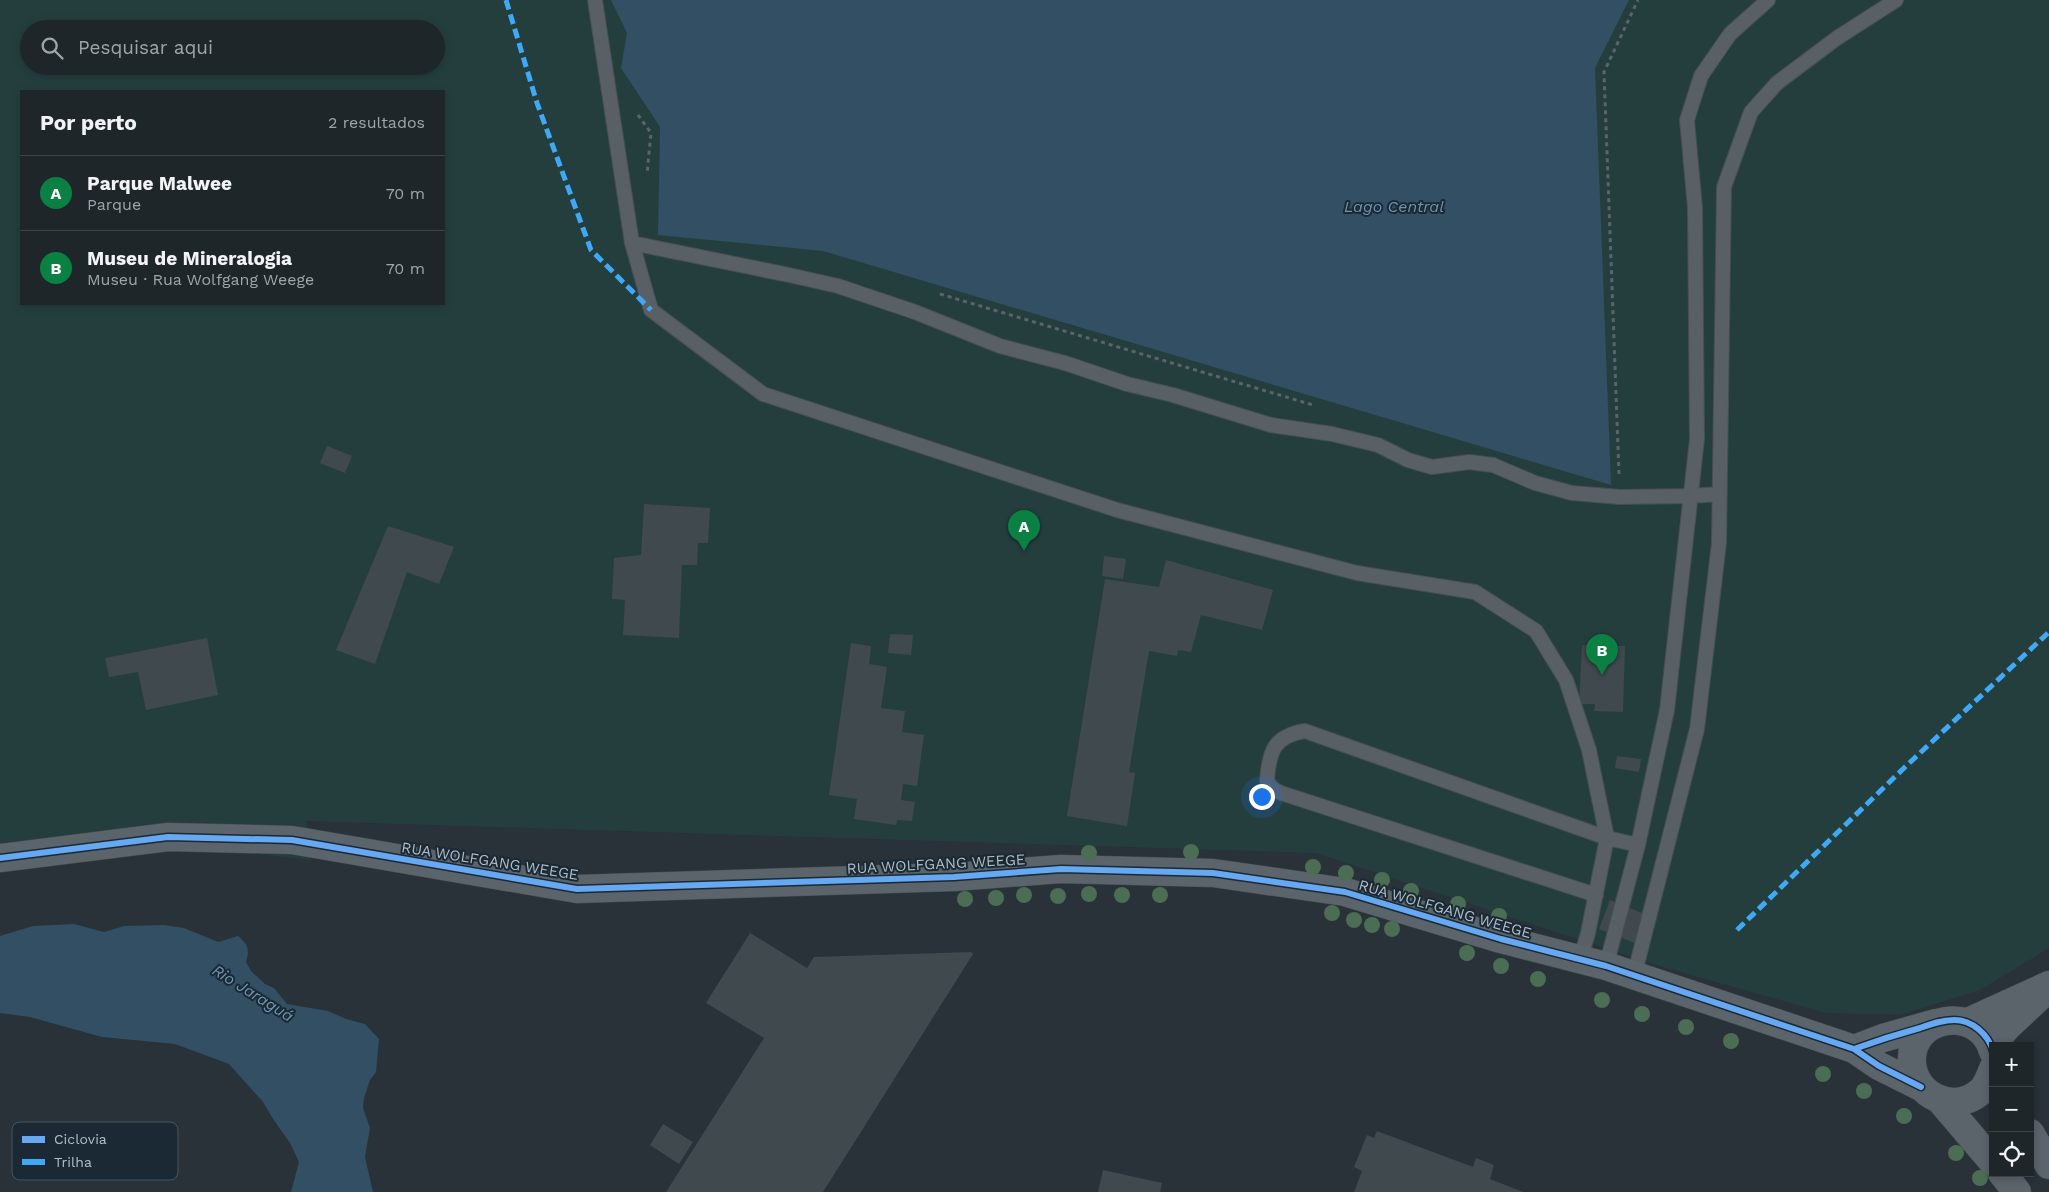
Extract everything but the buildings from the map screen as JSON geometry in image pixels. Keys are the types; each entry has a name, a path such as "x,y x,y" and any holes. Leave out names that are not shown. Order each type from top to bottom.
{"street":[{"name":"RUA WOLFGANG WEEGE","path":"0,858 168,837 292,840 577,889 954,878 1062,870 1213,873 1345,892 1501,939 1593,963 1854,1049 1878,1066 1931,1094"},
{"path":"1968,1022 2049,987"},
{"path":"2001,1042 2026,1008 2049,987"},
{"path":"1854,1049 1883,1038 1940,1022 1954,1020 1968,1022 1986,1036 1989,1046"},
{"path":"1940,1022 1928,1027 1919,1037 1913,1049 1914,1075 1989,1158"},
{"path":"1931,1094 1955,1102 1968,1099 1980,1092 1989,1080"},
{"path":"2034,1140 2049,1165"},
{"path":"2005,1177 2017,1192"}],"lane":[{"path":"595,0 632,243 651,310 763,394 1117,510 1357,573 1475,592 1536,631 1566,680 1589,750 1607,838 1588,932 1593,963"},
{"path":"1593,963 1638,845 1667,710 1697,429 1695,208 1686,120 1702,76 1730,34 1768,0"},
{"path":"1634,976 1697,729 1719,542 1724,187 1751,112 1777,83 1837,38 1896,0"},
{"path":"632,243 838,286 915,312 1000,346 1065,363 1127,384 1192,400 1271,425 1332,434 1378,446 1408,460 1432,467 1470,462 1493,465 1535,483 1572,493 1620,497 1720,494"},
{"path":"1596,895 1281,793 1272,788 1267,781 1267,771 1275,746 1287,734 1305,731 1607,838 1638,845"}],"path":[{"path":"1620,497 1604,72 1638,0"},
{"path":"634,108 651,133 646,182"},
{"path":"933,292 1315,406"}],"green space":[{"path":"0,0 2049,0 2049,948 1980,990 1900,1015 1826,1013 1659,966 1316,853 307,821 310,860 156,843 0,867"}],"water":[{"name":"Lago Central","path":"611,0 1629,0 1595,68 1611,485 823,251 658,235 660,127 621,68 627,33"},
{"name":"Rio Jaraguá","path":"74,924 104,932 124,926 164,925 184,928 218,942 238,936 247,948 246,962 251,971 265,984 274,988 287,1004 328,1011 346,1019 365,1024 379,1039 376,1072 370,1080 363,1108 370,1128 365,1157 373,1192 291,1192 299,1162 290,1143 263,1102 229,1064 175,1044 102,1037 30,1017 0,1013 0,936 33,926"}],"marked path":[{"path":"506,0 537,103 591,250 651,310"},
{"path":"1737,930 1904,768 2049,632"}],"cycle path":[{"path":"0,858 168,837 292,840 577,889 954,877 1061,869 1213,873 1345,892 1501,939 1606,966 1854,1049 1879,1066 1921,1087"},
{"path":"1854,1049 1932,1024 1954,1020 1973,1025 1989,1042"}],"place":[{"name":"Parque Malwee","path":"1024,551"},
{"name":"Museu de Mineralogia","path":"1602,675"}]}
